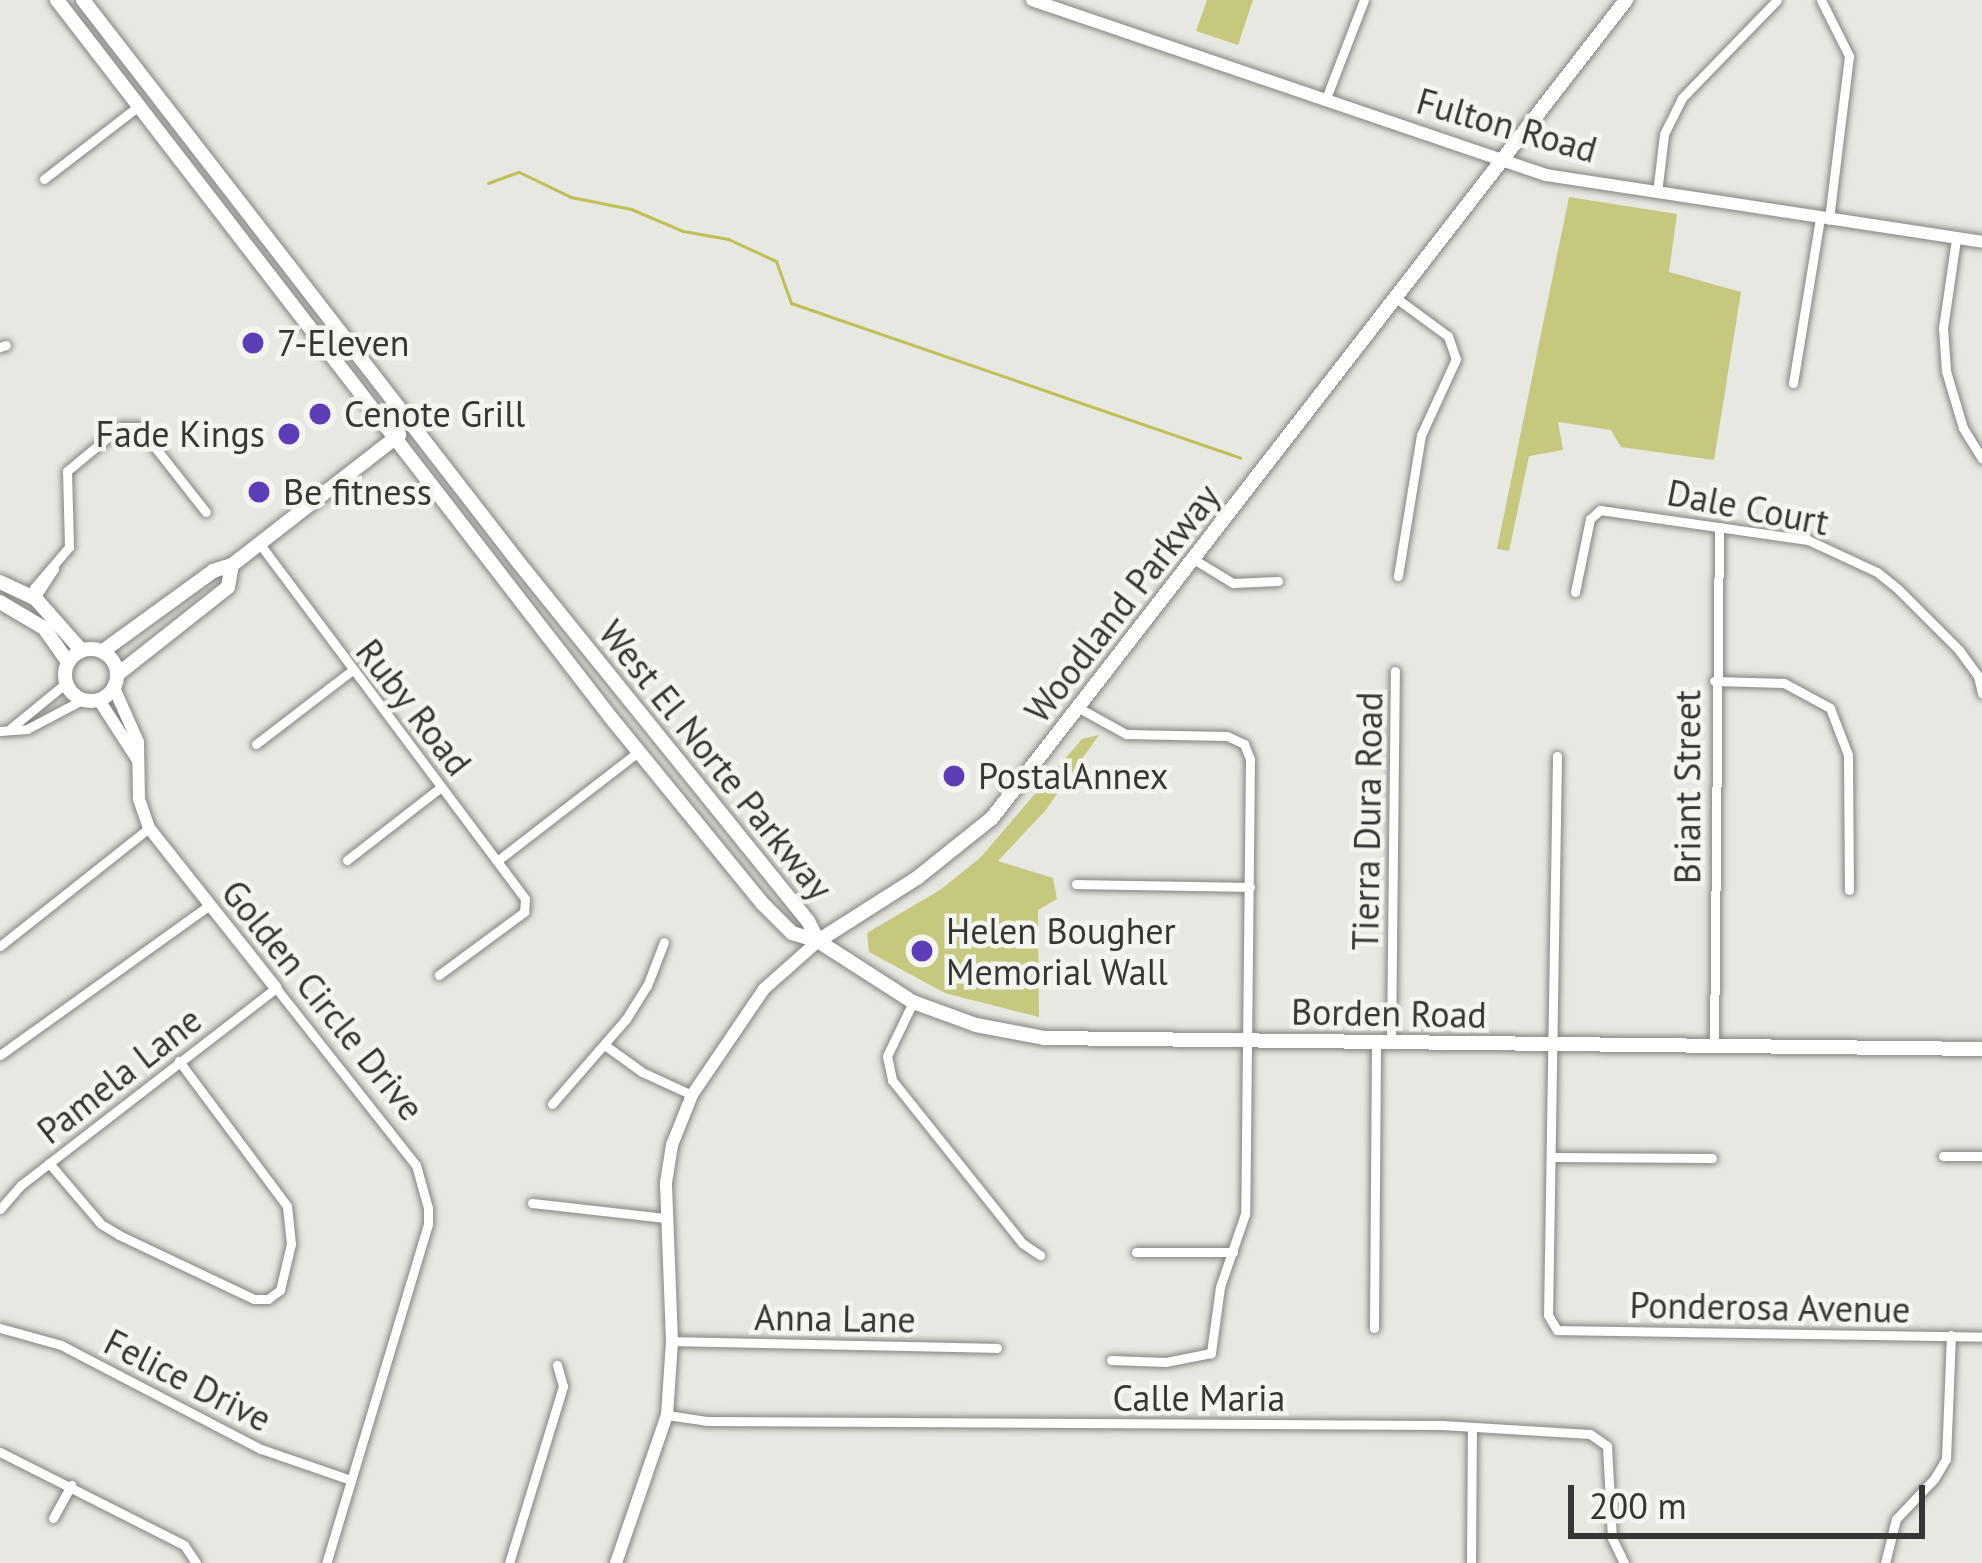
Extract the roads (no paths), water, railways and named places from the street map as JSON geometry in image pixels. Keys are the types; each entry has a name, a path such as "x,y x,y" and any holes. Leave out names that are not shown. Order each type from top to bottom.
{"main road":[{"name":"West El Norte Parkway","path":"56,0 638,752 763,904 792,933 818,941"},
{"name":"West El Norte Parkway","path":"83,0 412,424 808,921 818,941"},
{"name":"Woodland Parkway","path":"818,941 971,839 1195,560 1626,0"},
{"path":"232,566 228,587 91,700 66,683 68,662 81,650 103,651 213,571 232,566 412,424"},
{"path":"0,582 35,598 81,650"},
{"path":"28,615 35,598"},
{"path":"0,602 28,615 68,662"},
{"path":"103,651 116,681"},
{"name":"Borden Road","path":"818,941 913,1002 976,1025 1044,1038 1982,1049"}],"street":[{"name":"Fulton Road","path":"1032,0 1546,175 1982,242"},
{"path":"1325,101 1364,0"},
{"path":"1657,193 1664,134 1682,98 1777,0"},
{"path":"1793,383 1849,56 1821,0"},
{"path":"44,179 137,107"},
{"path":"1956,238 1943,328 1946,371 1963,428 1982,458"},
{"path":"1396,298 1448,337 1456,359 1421,436 1398,576"},
{"path":"35,598 34,588 69,547 67,471 120,427 139,427 206,512"},
{"name":"Dale Court","path":"1575,592 1590,519 1600,510 1808,541 1876,572 1978,667 1982,694"},
{"name":"Briant Street","path":"1714,1048 1719,526"},
{"name":"Ruby Road","path":"259,543 526,904 524,912 439,975"},
{"path":"1195,560 1233,583 1278,581"},
{"path":"256,744 351,671"},
{"name":"Tierra Dura Road","path":"1374,1328 1395,671"},
{"name":"Golden Circle Drive","path":"116,681 138,742 139,800 149,828 416,1165 428,1208 428,1224 326,1563"},
{"path":"1714,681 1784,683 1830,708 1848,755 1849,890"},
{"path":"5,729 66,683"},
{"path":"5,729 27,729 91,700"},
{"name":"Golden Circle Drive","path":"91,700 138,760"},
{"path":"1079,708 1126,734 1240,741 1250,759 1245,1214 1220,1288 1211,1353 1165,1362 1111,1360"},
{"path":"497,861 638,752"},
{"path":"1557,756 1551,1157 1712,1158"},
{"path":"347,860 441,787"},
{"path":"0,946 149,828"},
{"path":"1076,884 1250,887"},
{"path":"0,1054 208,906"},
{"name":"Woodland Parkway","path":"616,1563 667,1415 672,1341 665,1218 672,1145 692,1095 764,989 818,941"},
{"path":"552,1104 606,1046 647,986 664,942"},
{"name":"Pamela Lane","path":"0,1210 49,1163 276,988"},
{"path":"913,1002 887,1056 892,1079 1022,1243 1040,1255"},
{"path":"606,1046 642,1072 692,1095"},
{"path":"49,1163 101,1223 119,1235 254,1299 268,1299 280,1290 291,1244 280,1189 179,1061"},
{"path":"1943,1156 1982,1156"},
{"name":"Ponderosa Avenue","path":"1551,1157 1548,1315 1557,1330 1982,1337"},
{"path":"532,1203 665,1218"},
{"path":"1136,1252 1233,1252"},
{"name":"Felice Drive","path":"0,1328 62,1345 261,1449 351,1480"},
{"path":"1886,1563 1896,1519 1946,1459 1951,1335"},
{"name":"Anna Lane","path":"672,1341 997,1348"},
{"path":"509,1563 562,1386 557,1364"},
{"name":"Calle Maria","path":"667,1415 707,1421 1472,1427 1602,1439 1612,1538 1624,1563"},
{"path":"1471,1563 1472,1427"},
{"path":"0,1452 184,1545 196,1563"},
{"path":"53,1518 71,1485"}],"waterway":[{"path":"488,183 519,172 571,197 631,209 683,231 728,239 776,261 791,303 1240,458"}],"place":[{"name":"7-Eleven","path":"253,343"},
{"name":"Cenote Grill","path":"320,414"},
{"name":"Fade Kings","path":"289,434"},
{"name":"Be fitness","path":"259,492"},
{"name":"PostalAnnex","path":"954,776"},
{"name":"Helen Bougher Memorial Wall","path":"922,951"}]}
